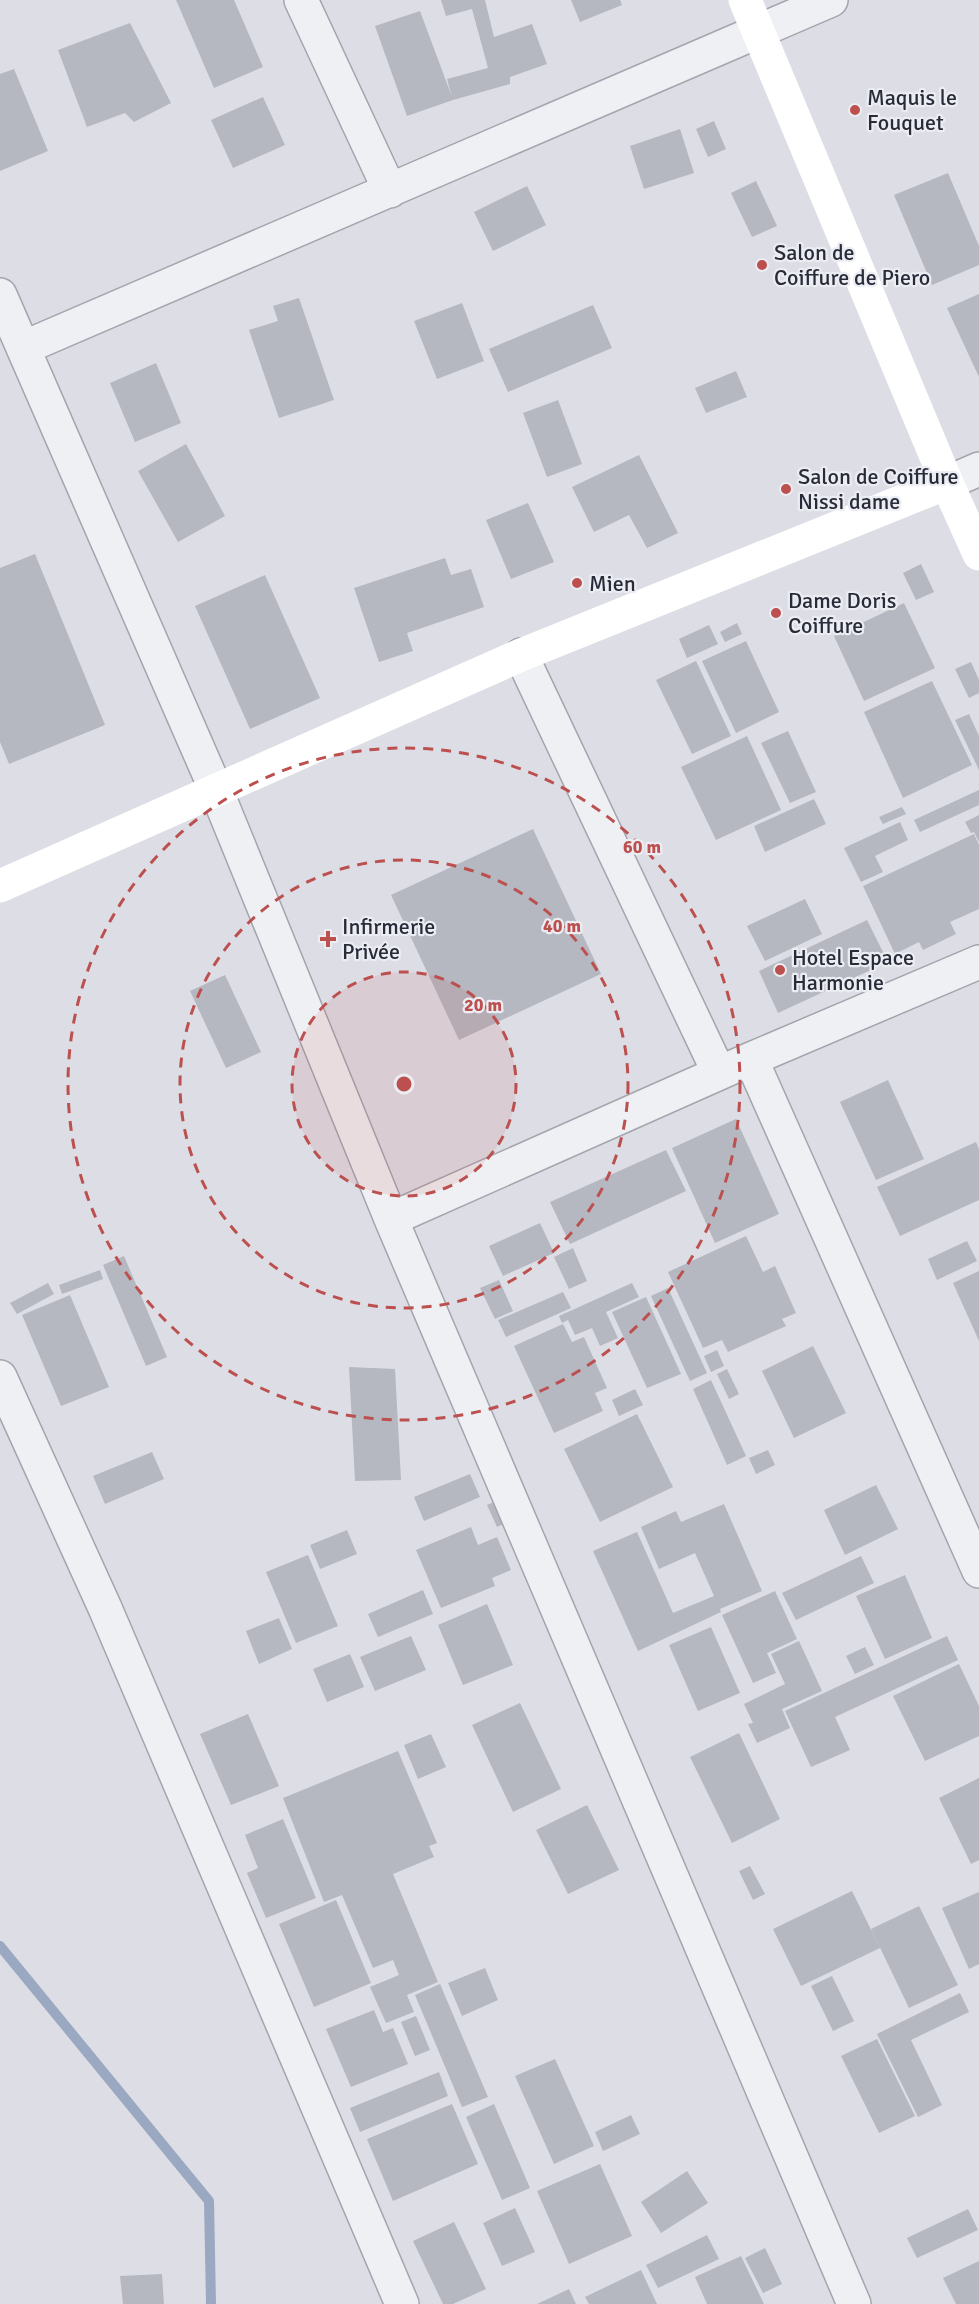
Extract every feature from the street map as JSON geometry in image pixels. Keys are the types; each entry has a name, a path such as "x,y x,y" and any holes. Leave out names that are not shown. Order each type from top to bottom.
{"street":[{"path":"301,0 390,191"},
{"path":"745,0 947,483 979,554"},
{"path":"23,348 831,0"},
{"path":"0,295 216,790 391,1219 854,2304"},
{"path":"0,886 521,655 979,469"},
{"path":"521,655 719,1073"},
{"path":"391,1219 751,1059 979,962"},
{"path":"751,1059 979,1571"},
{"path":"0,1377 105,1608 402,2304"}],"building":[{"path":"176,0 234,0 263,67 214,88"},
{"path":"441,0 485,0 494,37 532,24 547,64 510,77 510,84 407,116 375,26 420,11 452,97 447,79 488,68 472,9 446,16"},
{"path":"571,0 620,0 622,5 580,22"},
{"path":"130,23 171,103 134,122 125,113 87,127 58,50"},
{"path":"14,69 48,151 0,171 0,74"},
{"path":"263,97 285,145 233,168 211,120"},
{"path":"714,121 726,149 708,157 696,129"},
{"path":"680,129 694,173 644,189 630,146"},
{"path":"948,173 979,246 979,265 932,285 894,195"},
{"path":"756,181 777,226 752,237 731,193"},
{"path":"527,186 546,225 493,251 474,212"},
{"path":"979,294 979,377 947,308"},
{"path":"299,298 334,400 279,418 249,330 278,321 273,306"},
{"path":"462,303 484,361 437,379 414,321"},
{"path":"593,305 612,348 508,392 489,349"},
{"path":"156,363 181,423 135,442 110,383"},
{"path":"736,371 747,397 706,413 695,388"},
{"path":"558,400 582,464 547,477 523,413"},
{"path":"186,444 225,516 178,542 138,471"},
{"path":"639,455 678,533 647,548 629,515 594,532 572,487"},
{"path":"528,503 554,562 511,579 486,520"},
{"path":"35,554 105,725 9,764 0,742 0,568"},
{"path":"445,558 451,575 471,569 484,607 407,633 413,651 379,662 354,588"},
{"path":"921,564 934,592 916,600 903,573"},
{"path":"265,575 320,698 250,729 195,606"},
{"path":"904,603 935,668 864,701 834,636"},
{"path":"737,623 742,634 725,642 720,632"},
{"path":"709,625 718,644 687,658 679,639"},
{"path":"746,641 779,712 736,733 702,661"},
{"path":"696,661 731,736 692,754 656,680"},
{"path":"971,662 979,680 979,693 969,698 955,669"},
{"path":"932,681 972,765 903,798 864,712"},
{"path":"969,714 979,736 979,770 955,720"},
{"path":"788,731 816,792 790,803 761,743"},
{"path":"747,736 781,810 716,840 681,767"},
{"path":"979,790 979,805 920,832 914,820"},
{"path":"814,799 826,824 765,852 754,826"},
{"path":"902,807 906,814 883,824 879,817"},
{"path":"979,815 979,842 965,822"},
{"path":"900,822 908,840 875,856 883,872 861,882 844,848"},
{"path":"533,829 601,974 459,1040 391,895"},
{"path":"974,834 979,845 979,909 950,922 956,934 923,950 919,942 895,954 863,886"},
{"path":"805,899 822,934 765,961 747,926"},
{"path":"867,920 888,962 778,1013 759,971"},
{"path":"225,975 261,1052 226,1068 190,991"},
{"path":"888,1080 924,1159 876,1180 840,1102"},
{"path":"736,1119 779,1214 715,1243 672,1148"},
{"path":"976,1142 979,1149 979,1200 900,1236 877,1187"},
{"path":"666,1150 686,1191 570,1244 550,1202"},
{"path":"540,1223 554,1253 503,1276 489,1246"},
{"path":"746,1236 763,1272 775,1266 796,1313 782,1319 786,1326 728,1352 722,1340 703,1348 668,1272"},
{"path":"967,1241 977,1261 937,1280 928,1259"},
{"path":"573,1248 587,1281 569,1289 554,1257"},
{"path":"124,1256 167,1357 146,1366 103,1265"},
{"path":"100,1270 103,1279 62,1294 59,1285"},
{"path":"979,1271 979,1341 953,1283"},
{"path":"499,1280 513,1311 495,1319 480,1288"},
{"path":"48,1283 54,1294 17,1314 10,1303"},
{"path":"632,1283 639,1297 606,1312 618,1338 600,1346 592,1328 575,1335 568,1320 562,1323 559,1316"},
{"path":"668,1288 707,1373 690,1381 651,1296"},
{"path":"563,1292 571,1308 506,1337 498,1320"},
{"path":"70,1295 109,1387 61,1406 22,1315"},
{"path":"646,1297 681,1374 647,1388 612,1312"},
{"path":"563,1324 572,1342 584,1337 607,1388 595,1393 603,1411 554,1433 514,1346"},
{"path":"813,1346 846,1413 794,1438 762,1371"},
{"path":"717,1350 724,1366 711,1372 704,1356"},
{"path":"349,1367 395,1369 401,1480 355,1481"},
{"path":"727,1369 739,1394 729,1399 717,1374"},
{"path":"711,1380 746,1456 727,1465 693,1389"},
{"path":"635,1389 643,1405 619,1416 612,1400"},
{"path":"637,1414 673,1487 600,1522 564,1449"},
{"path":"768,1450 775,1465 756,1474 749,1458"},
{"path":"152,1452 164,1479 105,1504 93,1476"},
{"path":"470,1474 480,1497 424,1521 414,1497"},
{"path":"876,1485 898,1529 845,1555 824,1510"},
{"path":"505,1497 514,1520 497,1527 487,1505"},
{"path":"724,1504 762,1591 720,1609 721,1612 638,1651 593,1551 637,1532 673,1613 714,1596 695,1553 659,1569 641,1527 676,1511 681,1522"},
{"path":"471,1527 478,1545 497,1537 511,1570 492,1578 495,1586 441,1608 416,1550"},
{"path":"347,1530 357,1554 320,1569 310,1545"},
{"path":"308,1555 338,1626 296,1643 266,1572"},
{"path":"861,1556 874,1583 796,1620 782,1593"},
{"path":"905,1575 932,1638 885,1659 856,1596"},
{"path":"423,1590 433,1614 378,1637 368,1614"},
{"path":"775,1591 797,1639 767,1653 776,1673 753,1683 722,1615"},
{"path":"487,1604 513,1665 463,1685 438,1625"},
{"path":"279,1618 292,1649 259,1664 246,1631"},
{"path":"711,1627 740,1693 698,1711 669,1645"},
{"path":"411,1636 426,1670 375,1691 360,1657"},
{"path":"947,1636 958,1660 835,1717 850,1750 811,1767 785,1711"},
{"path":"799,1641 822,1691 782,1709 790,1728 757,1743 748,1724 753,1723 744,1704 785,1684 771,1654"},
{"path":"865,1647 874,1665 855,1674 846,1656"},
{"path":"350,1654 364,1687 327,1702 313,1669"},
{"path":"959,1664 979,1706 979,1736 925,1761 893,1696"},
{"path":"520,1703 561,1789 513,1812 472,1725"},
{"path":"248,1714 279,1786 231,1805 200,1734"},
{"path":"739,1733 780,1819 732,1843 690,1757"},
{"path":"431,1734 446,1767 418,1779 404,1745"},
{"path":"398,1751 437,1843 429,1846 434,1857 393,1874 438,1982 407,1995 414,2012 386,2023 370,1987 399,1975 393,1960 373,1968 342,1895 324,1902 283,1798"},
{"path":"979,1778 979,1860 971,1864 939,1798"},
{"path":"587,1805 619,1870 568,1894 536,1830"},
{"path":"283,1819 316,1898 266,1918 247,1873 258,1868 245,1835"},
{"path":"750,1866 765,1894 753,1900 739,1871"},
{"path":"852,1891 880,1948 801,1986 773,1929"},
{"path":"979,1892 979,1964 969,1969 942,1908"},
{"path":"336,1900 371,1983 314,2007 279,1924"},
{"path":"919,1906 958,1985 909,2008 871,1929"},
{"path":"485,1968 498,2000 462,2016 448,1983"},
{"path":"832,1976 854,2021 833,2031 811,1986"},
{"path":"440,1984 488,2097 462,2107 415,1995"},
{"path":"960,1993 969,2012 911,2040 942,2105 918,2117 877,2034"},
{"path":"374,2010 383,2032 393,2028 408,2064 351,2087 326,2029"},
{"path":"416,2016 430,2050 415,2056 401,2022"},
{"path":"877,2039 915,2116 879,2133 841,2056"},
{"path":"555,2059 594,2146 554,2164 515,2076"},
{"path":"439,2072 448,2096 360,2132 350,2108"},
{"path":"452,2104 478,2164 393,2201 367,2139"},
{"path":"494,2104 530,2188 502,2200 466,2117"},
{"path":"631,2115 640,2134 603,2151 595,2132"},
{"path":"600,2164 632,2236 569,2264 537,2191"},
{"path":"687,2171 708,2203 661,2233 641,2202"},
{"path":"515,2208 535,2252 502,2266 483,2223"},
{"path":"968,2209 978,2230 917,2258 907,2238"},
{"path":"454,2222 486,2289 453,2304 443,2304 413,2241"},
{"path":"707,2235 719,2259 658,2288 646,2265"},
{"path":"765,2248 782,2284 763,2293 745,2258"},
{"path":"741,2256 764,2304 707,2304 695,2277"},
{"path":"979,2261 979,2304 956,2304 943,2278"},
{"path":"641,2270 657,2304 589,2304 585,2297"},
{"path":"162,2274 164,2304 123,2304 120,2276"},
{"path":"569,2289 576,2304 537,2304"}],"waterway":[{"path":"0,1946 209,2201 211,2304"}],"place":[{"name":"Maquis le Fouquet","path":"855,110"},
{"name":"Salon de Coiffure de Piero","path":"762,265"},
{"name":"Salon de Coiffure Nissi dame","path":"786,489"},
{"name":"Mien","path":"577,583"},
{"name":"Dame Doris Coiffure","path":"776,613"},
{"name":"Infirmerie Privée","path":"328,939"},
{"name":"Hotel Espace Harmonie","path":"780,970"}]}
